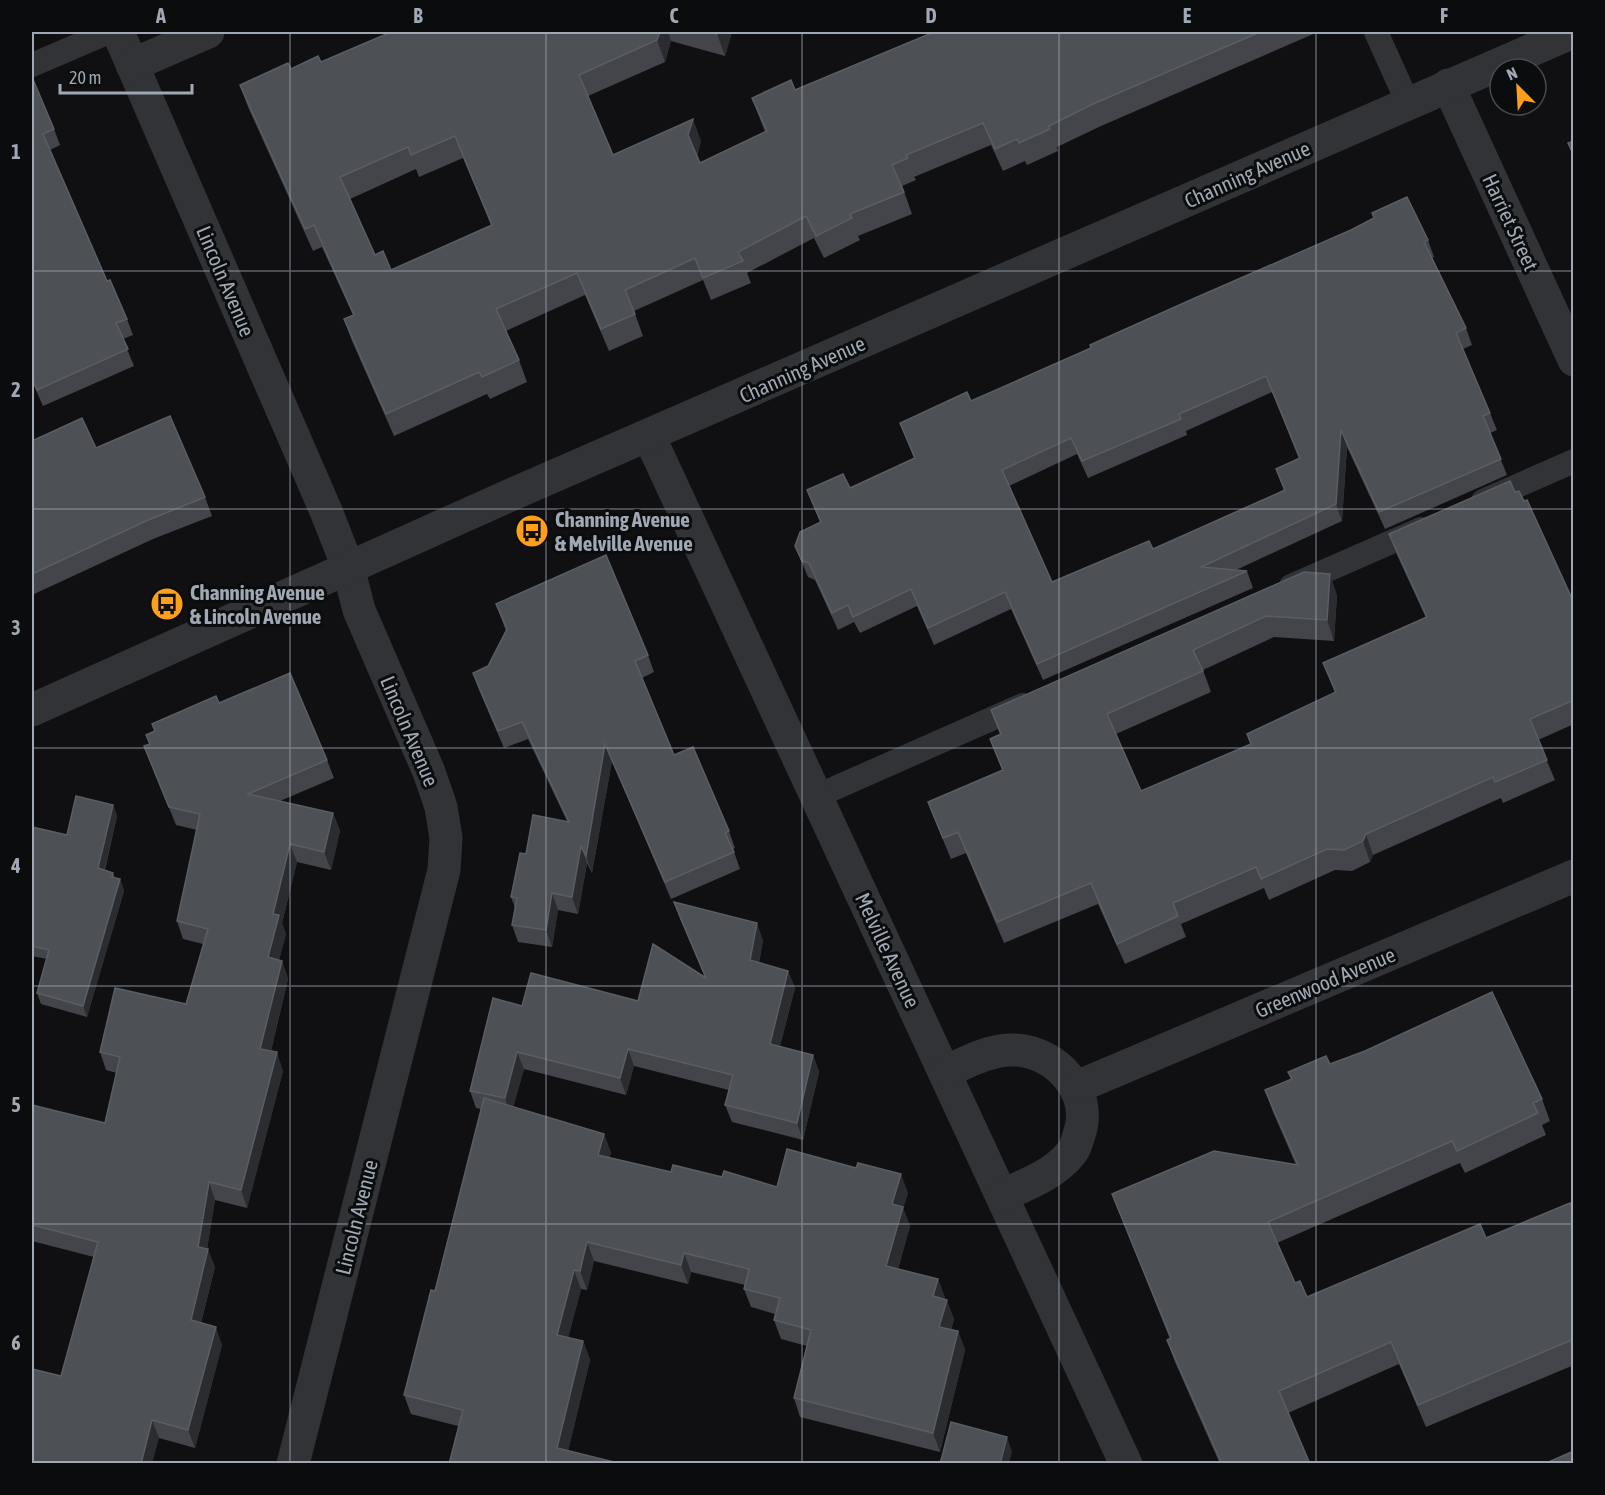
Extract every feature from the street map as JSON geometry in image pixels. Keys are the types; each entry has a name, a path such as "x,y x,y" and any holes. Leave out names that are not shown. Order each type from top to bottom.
{"street":[{"name":"Lincoln Avenue","path":"118,32 327,511 348,567 358,610 429,772 441,807 446,838 444,870 292,1464"},
{"path":"132,65 208,32"},
{"name":"Channing Avenue","path":"32,710 348,567 1573,32"},
{"name":"Harriet Street","path":"1448,85 1574,360"},
{"name":"Melville Avenue","path":"649,436 1126,1464"},
{"name":"Greenwood Avenue","path":"1077,1087 1574,876"},
{"path":"945,1072 992,1052 1016,1050 1038,1056 1062,1069 1077,1087 1082,1105 1083,1124 1074,1150 1058,1167 1003,1196"}],"lane":[{"path":"32,65 109,32"},
{"path":"1376,32 1408,103"},
{"path":"1462,511 1574,461"},
{"path":"1275,593 1440,520"},
{"path":"817,796 1045,695"}],"building":[{"path":"391,32 660,32 657,40 579,75 613,155 693,119 688,135 700,163 767,131 752,98 791,80 795,90 934,32 1260,32 1093,104 1049,126 1050,129 1019,143 1017,139 995,149 983,123 906,155 908,158 892,165 904,192 850,214 852,218 816,236 806,216 738,252 743,261 703,278 695,258 625,290 635,314 601,329 577,273 496,309 519,360 482,377 479,372 386,414 344,319 354,315 314,225 305,229 240,85 288,63 291,69 318,56 321,62","holes":["455,136 492,225 391,270 383,251 375,255 340,177 408,147 411,155"]},
{"path":"32,77 54,129 43,134 107,281 110,280 127,319 116,323 128,349 37,390 32,378"},
{"path":"1574,141 1574,156 1568,143"},
{"path":"1407,197 1428,240 1424,242 1466,328 1456,333 1490,413 1483,416 1501,459 1379,512 1341,430 1336,504 1201,567 1247,571 1037,664 1005,592 928,628 911,589 853,617 848,605 832,613 809,563 802,561 795,546 800,532 821,522 807,490 843,474 850,488 915,458 900,423 967,392 971,401 1091,348 1090,345 1351,230 1374,218 1372,213","holes":["1266,376 1300,458 1276,469 1285,490 1153,549 1149,541 1052,582 1002,470 1071,438 1082,461 1181,419 1179,414"]},
{"path":"170,416 205,497 146,521 32,574 32,441 82,418 96,448"},
{"path":"1510,481 1515,492 1519,491 1524,501 1527,500 1574,603 1574,700 1530,719 1547,760 1495,782 1493,777 1366,834 1363,841 1344,850 1327,849 1261,879 1256,867 1173,903 1178,916 1117,944 1091,883 997,922 958,832 943,838 928,802 1003,770 990,739 1001,734 991,710 1304,572 1330,574 1327,620 1266,616 1193,650 1203,671 1107,714 1141,791 1251,744 1247,734 1336,692 1323,663 1427,617 1389,534"},
{"path":"606,555 648,655 635,661 674,755 693,747 729,831 725,833 734,852 665,882 605,744 586,856 581,846 572,897 552,893 546,930 512,925 517,898 511,897 520,853 526,854 533,815 569,822 522,722 498,731 473,673 488,666 507,629 496,604"},
{"path":"290,673 327,760 248,794 333,813 324,852 290,844 273,914 279,915 268,957 282,961 260,1049 277,1052 241,1190 209,1182 198,1247 208,1249 191,1320 216,1327 188,1430 152,1420 141,1464 32,1464 32,1369 61,1376 98,1242 32,1225 32,1105 105,1123 120,1057 100,1052 115,988 186,1004 208,929 177,921 200,814 169,807 144,746 150,744 146,735 155,731 152,724 216,696 219,703"},
{"path":"76,796 113,805 98,868 113,873 112,877 120,879 83,1006 37,993 49,950 32,946 32,827 67,835"},
{"path":"674,902 757,923 750,960 788,971 770,1044 813,1055 797,1123 725,1105 733,1075 628,1049 620,1078 517,1052 505,1098 470,1091 493,998 522,1006 531,973 638,1001 653,944 706,978"},
{"path":"1492,992 1542,1099 1533,1103 1538,1113 1457,1151 1452,1141 1268,1222 1295,1283 1300,1281 1307,1297 1480,1224 1486,1238 1570,1203 1574,1212 1574,1339 1418,1405 1391,1342 1279,1391 1310,1464 1222,1464 1167,1340 1171,1338 1112,1194 1214,1151 1298,1165 1265,1090 1292,1079 1288,1072 1326,1056 1330,1064 1365,1051"},
{"path":"484,1098 604,1134 598,1155 671,1172 673,1165 722,1177 724,1171 777,1187 787,1149 856,1168 858,1163 901,1174 892,1204 903,1207 886,1266 938,1279 933,1296 947,1300 939,1327 958,1331 933,1433 794,1398 811,1330 774,1320 780,1298 744,1289 749,1269 684,1253 681,1265 587,1242 580,1271 574,1270 557,1335 583,1341 557,1448 622,1464 449,1464 463,1410 404,1395 431,1290 435,1291"},
{"path":"951,1422 1007,1437 1000,1464 940,1464"},
{"path":"1574,1451 1574,1464 1544,1464"}],"place":[{"name":"Channing Avenue & Melville Avenue","path":"532,531"},
{"name":"Channing Avenue & Lincoln Avenue","path":"167,604"}]}
